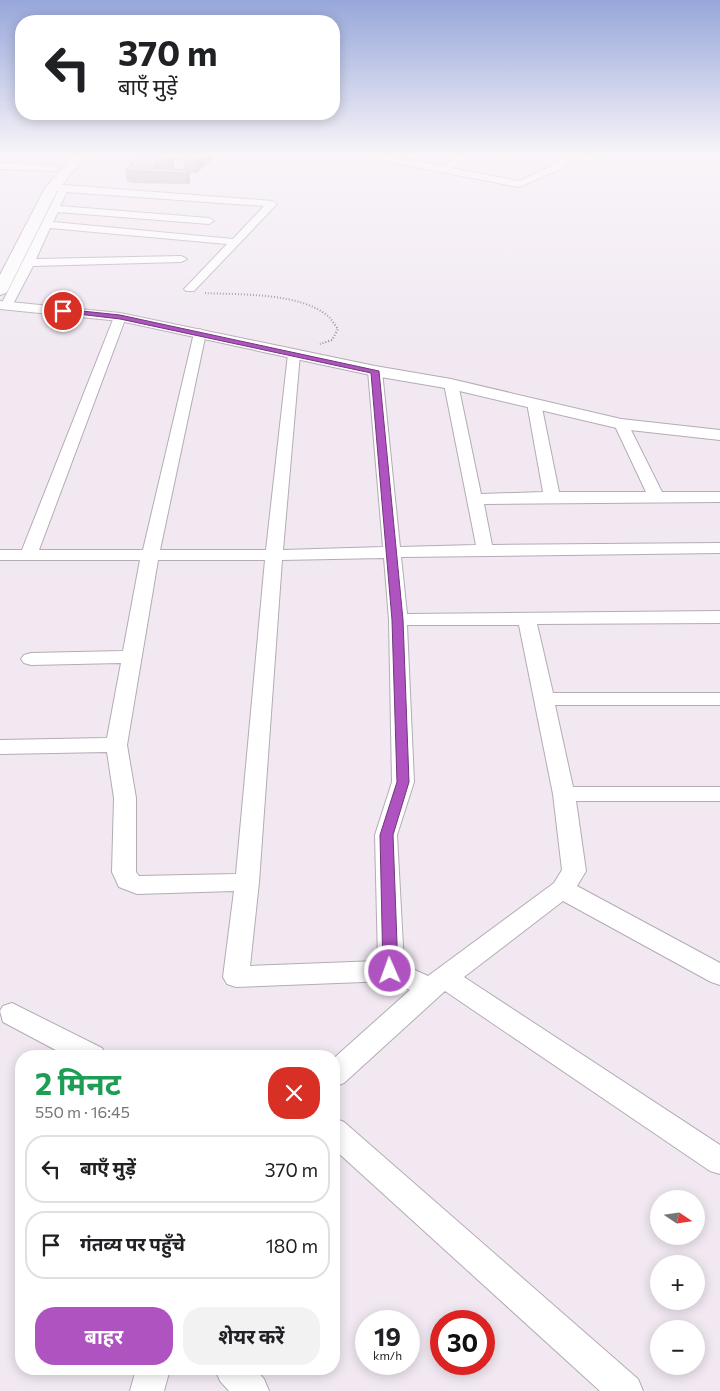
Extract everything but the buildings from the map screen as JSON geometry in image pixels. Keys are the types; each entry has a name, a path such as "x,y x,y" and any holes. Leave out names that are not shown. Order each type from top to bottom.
{"highway":[{"path":"4,251 20,221"},
{"path":"2,300 42,221"}],"street":[{"path":"48,221 29,263 2,300 120,317 200,333 375,371 451,384 621,424 720,435"},
{"path":"190,289 256,221"},
{"path":"46,225 235,242"},
{"path":"29,263 181,259"},
{"path":"29,554 120,317"},
{"path":"200,333 150,555 116,744 125,798 124,872 127,881 137,885 247,882"},
{"path":"294,354 274,555 247,882 236,977 390,971 437,983 720,1161"},
{"path":"375,371 398,620 403,782 386,835 390,971"},
{"path":"451,384 485,550"},
{"path":"534,403 552,497"},
{"path":"621,424 656,496"},
{"path":"474,499 656,496 720,497"},
{"path":"0,555 274,555 485,550 720,548"},
{"path":"398,620 720,617"},
{"path":"340,1070 437,983 562,888 574,871 564,794 527,619"},
{"path":"32,659 132,657"},
{"path":"543,698 720,699"},
{"path":"0,747 116,744"},
{"path":"564,794 720,794"},
{"path":"562,888 720,975"},
{"path":"12,1014 81,1050"},
{"path":"340,1136 626,1391"},
{"path":"147,1391 151,1375"},
{"path":"237,1375 252,1391"}],"path":[{"path":"190,289 195,292 297,301 318,309 334,321 338,329 332,340 294,354"}],"route":[{"path":"63,311 120,317 375,371 398,620 403,782 386,835 390,971"}]}
